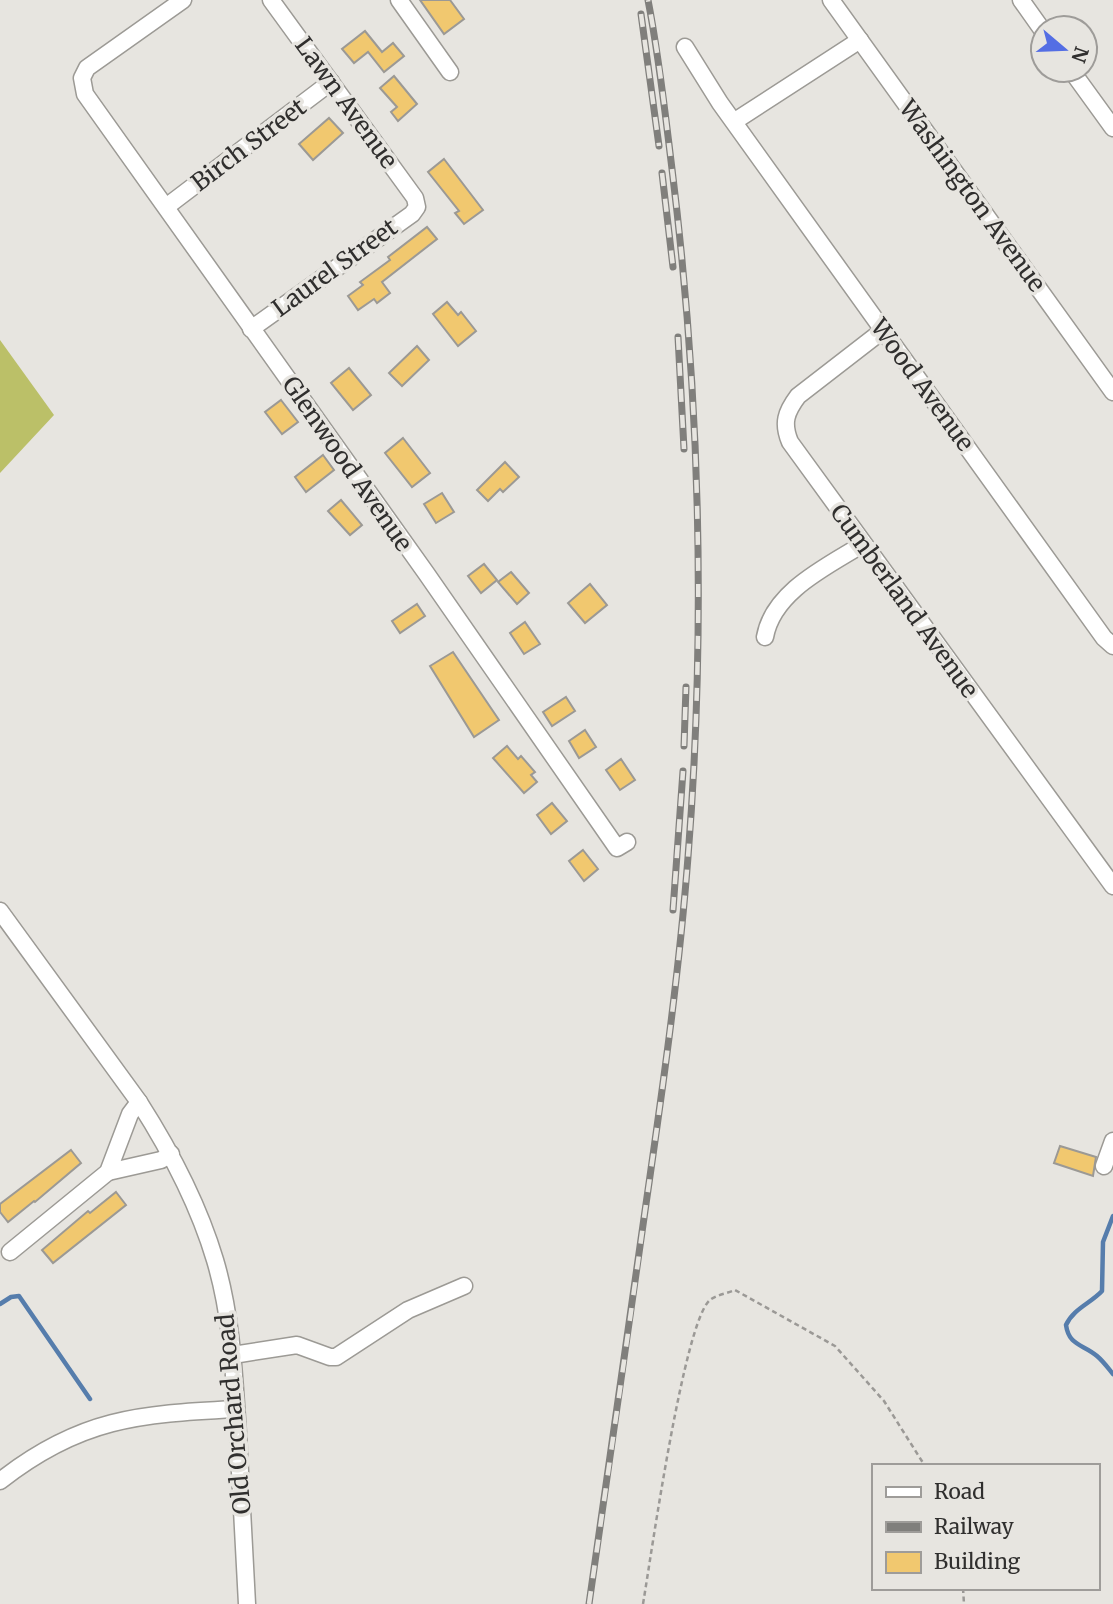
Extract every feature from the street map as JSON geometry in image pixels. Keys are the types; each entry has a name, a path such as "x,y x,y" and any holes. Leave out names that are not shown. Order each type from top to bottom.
{"street":[{"name":"Glenwood Avenue","path":"183,0 90,66 82,78 85,94 622,845"},
{"name":"Lawn Avenue","path":"271,0 415,198 417,206"},
{"path":"399,0 450,72"},
{"name":"Washington Avenue","path":"831,0 1113,392"},
{"path":"734,121 860,40"},
{"name":"Wood Avenue","path":"685,47 734,121 883,331 1099,631 1113,646"},
{"name":"Birch Street","path":"166,207 331,82"},
{"path":"1081,84 1113,128"},
{"name":"Laurel Street","path":"251,328 412,214 417,206"},
{"name":"Cumberland Avenue","path":"883,331 804,391 789,409 785,419 786,433 793,449 1113,886"},
{"path":"765,636 775,612 795,590 863,544"},
{"name":"Old Orchard Road","path":"0,911 139,1102 172,1154 193,1199 215,1260 233,1355 247,1604"},
{"path":"108,1172 130,1114 139,1102"},
{"path":"1104,1166 1113,1142"},
{"path":"10,1252 108,1172 161,1160 172,1154"},
{"path":"233,1355 297,1345 336,1357 408,1310 464,1286"},
{"path":"0,1481 33,1457 69,1437 99,1425 169,1413 236,1409"}],"path":[{"path":"643,1604 686,1359 700,1314 710,1299 735,1290 835,1346 884,1401 924,1464"}],"green space":[{"path":"0,340 54,415 0,473"}],"building":[{"path":"420,0 450,0 464,19 444,34"},
{"path":"365,31 382,52 393,43 404,56 384,72 368,52 354,63 342,49"},
{"path":"394,76 417,104 398,121 391,112 397,107 380,88"},
{"path":"329,118 343,133 313,160 299,144"},
{"path":"444,159 483,210 464,224 455,213 459,211 428,172"},
{"path":"427,227 437,239 382,282 390,293 377,303 374,299 358,310 348,296 363,285 360,282 390,260 388,257"},
{"path":"447,302 458,315 461,312 476,331 458,346 433,314"},
{"path":"417,346 429,360 402,386 389,373"},
{"path":"349,368 371,395 353,410 331,383"},
{"path":"281,400 298,422 282,434 265,412"},
{"path":"403,438 430,473 412,487 385,453"},
{"path":"323,455 334,470 306,492 295,477"},
{"path":"505,462 519,477 503,492 500,489 488,501 477,490"},
{"path":"442,493 454,512 436,523 424,504"},
{"path":"341,500 362,525 350,535 328,511"},
{"path":"484,564 497,580 481,593 468,576"},
{"path":"511,572 529,593 517,604 498,582"},
{"path":"590,584 607,605 585,623 568,603"},
{"path":"417,604 425,616 400,633 392,621"},
{"path":"525,622 540,644 524,654 510,633"},
{"path":"453,652 499,720 474,737 430,666"},
{"path":"566,697 575,711 552,726 543,712"},
{"path":"585,730 596,747 579,758 569,741"},
{"path":"507,746 518,759 521,756 535,772 531,775 537,782 524,793 493,758"},
{"path":"621,759 635,780 620,790 606,770"},
{"path":"552,803 567,821 551,834 537,815"},
{"path":"583,850 598,869 584,881 569,861"},
{"path":"1060,1146 1096,1157 1093,1176 1054,1163"},
{"path":"71,1150 81,1163 8,1222 0,1212 0,1204"},
{"path":"116,1192 126,1205 53,1263 42,1250 88,1211 90,1213"}],"waterway":[{"path":"1113,1216 1103,1242 1102,1291 1073,1315 1066,1325 1073,1341 1097,1356 1113,1374"},
{"path":"0,1304 11,1297 19,1296 90,1399"}],"railway":[{"path":"589,1604 675,990 694,771 697,512 689,340 672,169 648,0"},
{"path":"641,14 659,146"},
{"path":"662,173 673,267"},
{"path":"678,337 684,449"},
{"path":"684,746 686,687"},
{"path":"673,910 683,771"}]}
